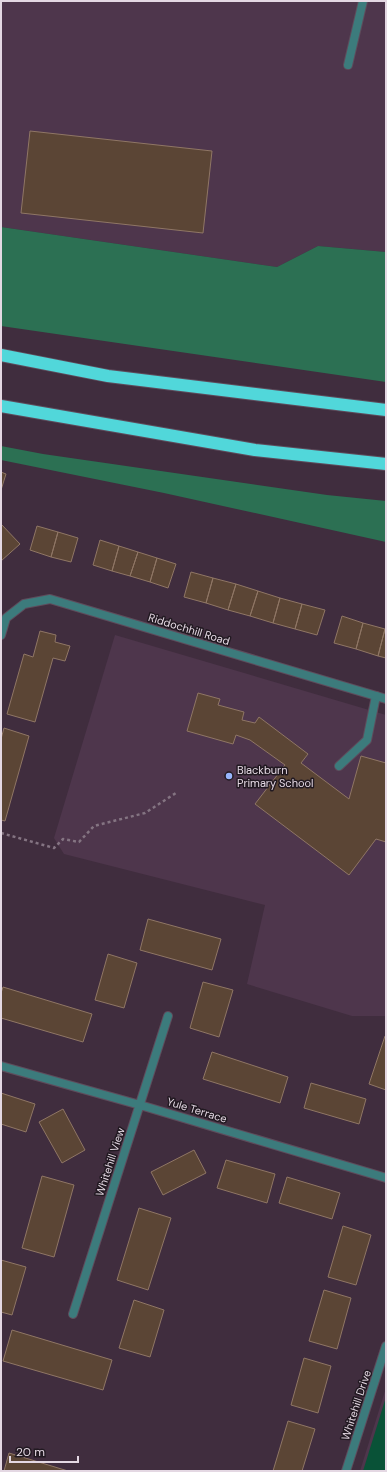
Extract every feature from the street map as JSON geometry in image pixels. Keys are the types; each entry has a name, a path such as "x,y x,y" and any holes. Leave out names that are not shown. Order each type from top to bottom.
{"highway":[{"path":"1,355 108,376 386,410"},
{"path":"1,406 255,450 386,464"}],"street":[{"path":"348,65 363,1"},
{"name":"Riddochhill Road","path":"1,635 6,618 24,604 50,599 386,699"},
{"path":"340,766 367,740 376,696"},
{"name":"Whitehill View","path":"73,1314 168,1016"},
{"name":"Yule Terrace","path":"1,1066 140,1105 386,1178"},
{"name":"Whitehill Drive","path":"346,1471 386,1346"}],"path":[{"path":"1,833 54,848 63,839 79,842 94,826 144,813 176,793"}],"shaded area":[{"path":"1,1 386,1 386,252 318,246 277,267 1,227"},
{"name":"Blackburn Primary School","path":"115,635 386,715 386,1016 352,1016 247,984 265,905 64,854 54,838"},
{"path":"386,1388 386,1471 360,1471"}],"green space":[{"path":"1,227 277,267 318,246 386,252 386,382 1,326"},
{"path":"1,446 43,454 327,495 386,501 386,542 164,493 1,460"},
{"path":"386,1397 386,1471 363,1471"}],"building":[{"path":"30,131 212,151 203,233 21,213"},
{"path":"1,472 6,474 1,490"},
{"path":"1,524 20,544 1,561"},
{"path":"37,526 58,532 51,557 30,550"},
{"path":"58,532 78,538 71,562 51,557"},
{"path":"100,540 119,546 112,571 93,565"},
{"path":"119,546 138,552 130,576 112,571"},
{"path":"138,552 157,558 150,582 130,576"},
{"path":"157,558 176,564 168,588 150,582"},
{"path":"191,572 213,578 206,603 184,597"},
{"path":"213,578 236,584 228,610 206,603"},
{"path":"236,584 258,591 250,616 228,610"},
{"path":"258,591 280,598 273,623 250,616"},
{"path":"280,598 302,604 295,629 273,623"},
{"path":"302,604 325,610 317,635 295,629"},
{"path":"342,616 363,623 356,649 334,643"},
{"path":"363,623 385,629 378,656 356,649"},
{"path":"386,629 386,658 378,656"},
{"path":"40,631 56,635 55,642 70,646 65,661 53,658 35,722 7,714 24,654 33,657"},
{"path":"198,693 220,699 218,705 244,712 242,720 255,723 259,717 308,754 301,763 349,799 361,756 386,763 386,842 376,839 349,875 255,804 285,765 250,740 236,735 233,744 187,731"},
{"path":"4,728 29,736 5,821 1,820 1,739"},
{"path":"148,919 221,939 212,970 140,950"},
{"path":"108,954 137,963 124,1008 95,1000"},
{"path":"203,982 233,990 219,1037 190,1028"},
{"path":"3,987 92,1014 83,1042 1,1018 1,993"},
{"path":"385,1036 386,1037 386,1090 369,1084"},
{"path":"212,1052 288,1077 280,1103 203,1079"},
{"path":"311,1083 366,1099 359,1124 304,1108"},
{"path":"1,1093 35,1104 26,1132 1,1124"},
{"path":"63,1109 85,1150 62,1163 39,1122"},
{"path":"194,1150 206,1173 163,1195 151,1172"},
{"path":"226,1160 275,1174 267,1203 217,1188"},
{"path":"42,1176 74,1185 54,1257 22,1248"},
{"path":"287,1177 340,1193 332,1219 279,1203"},
{"path":"139,1208 171,1218 148,1290 117,1280"},
{"path":"343,1226 371,1235 356,1285 328,1277"},
{"path":"1,1260 26,1267 12,1315 1,1312"},
{"path":"324,1290 351,1298 337,1349 309,1341"},
{"path":"134,1300 164,1310 150,1357 119,1348"},
{"path":"12,1330 112,1360 103,1390 3,1361"},
{"path":"304,1358 331,1366 318,1413 291,1405"},
{"path":"288,1421 315,1429 302,1471 273,1471"},
{"path":"9,1453 68,1471 4,1471"}],"place":[{"name":"Blackburn Primary School","path":"229,776"}]}
